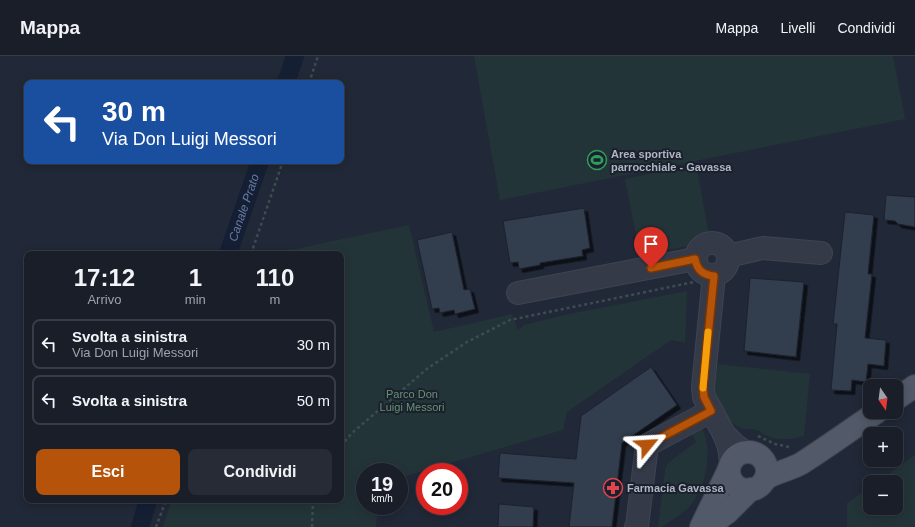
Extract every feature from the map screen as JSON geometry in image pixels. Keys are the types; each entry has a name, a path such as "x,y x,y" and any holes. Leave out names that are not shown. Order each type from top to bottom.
{"main road":[{"path":"903,394 915,386"},
{"path":"707,527 727,513 758,484 772,475 795,466 867,419"},
{"path":"740,460 773,457 795,458 818,452"},
{"path":"740,460 763,460 767,471 758,484 740,488 731,480 740,460"},
{"path":"701,527 740,460"}],"street":[{"path":"707,244 718,244 728,256 726,266 719,274 714,276 703,273 699,270 695,259 699,250 707,244"},
{"path":"728,256 763,248 821,254"},
{"path":"518,293 695,259"},
{"path":"714,276 703,387 704,397 724,434 735,445 740,460"},
{"path":"636,527 647,445 711,411"}],"path":[{"path":"310,80 318,56"},
{"path":"252,251 282,164"},
{"path":"344,442 352,433 428,368 467,342 510,320 690,283 714,276"},
{"path":"156,527 165,503"},
{"path":"312,527 313,503"}],"green space":[{"name":"Area sportiva parrocchiale - Gavassa","path":"474,56 893,56 905,119 500,200"},
{"path":"696,164 709,235 695,241 693,245 640,255 625,179"},
{"name":"Parco Don Luigi Messori","path":"409,225 434,332 512,314 518,330 524,325 564,315 687,291 685,343 671,340 567,412 563,430 450,463 416,463 416,473 408,475 408,463 356,463 356,515 377,515 376,527 163,527 171,503 344,503 344,251 286,251"},
{"path":"718,364 810,374 804,436 779,439 764,435 757,430 736,426 731,422 723,411 717,398 715,383"},
{"path":"701,426 705,436 708,457 707,468 700,489 686,510 661,527 658,527 665,470 668,463 696,442 690,432"},
{"path":"915,455 915,527 847,527 847,503 863,492 863,515 903,515 903,475 887,475 898,467 903,467 903,464"}],"building":[{"path":"886,195 915,197 915,227 898,224 895,221 884,220"},
{"path":"584,208 590,248 582,250 583,256 540,263 540,265 519,269 518,262 510,263 503,221"},
{"path":"845,212 874,215 868,274 872,274 865,338 886,340 884,366 868,364 866,379 863,379 863,382 852,380 851,391 831,390 837,324 833,324"},
{"path":"452,232 464,290 470,289 475,309 455,314 454,310 440,313 439,308 432,309 417,240"},
{"path":"750,278 804,282 796,357 744,351"},
{"path":"651,367 677,405 622,443 612,527 569,527 574,483 498,478 500,453 576,459 581,416"},
{"path":"499,504 534,507 533,527 498,527"}],"waterway":[{"name":"Canale Prato","path":"287,80 295,56"},
{"name":"Canale Prato","path":"229,251 259,164"},
{"name":"Canale Prato","path":"140,527 147,503"}],"slow traffic":[{"path":"703,388 708,332"}],"place":[{"name":"Area sportiva parrocchiale - Gavassa","path":"597,160"},
{"name":"Farmacia Gavassa","path":"613,488"}],"route":[{"path":"647,445 711,411 704,397 703,387 714,276 708,275 699,270 695,259 651,268"}]}
